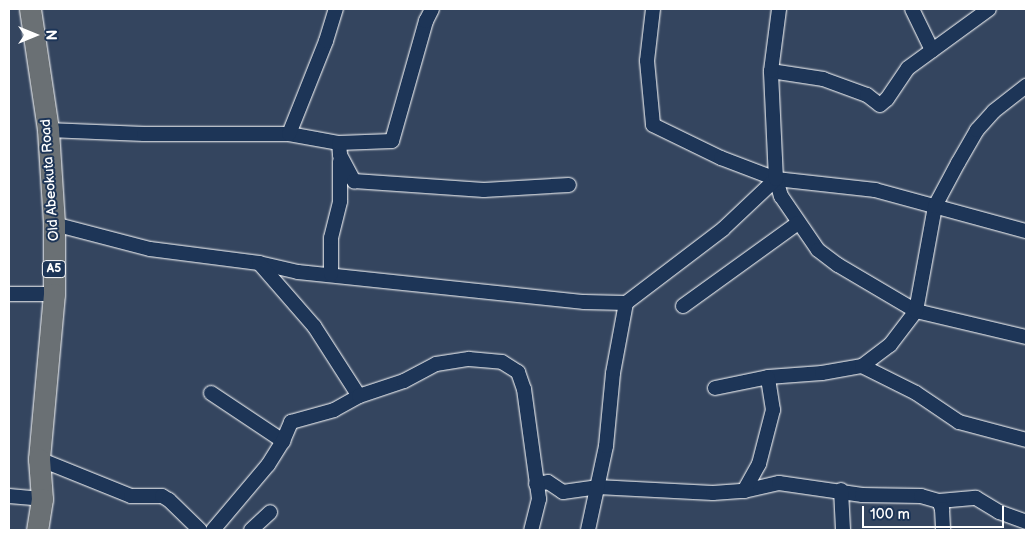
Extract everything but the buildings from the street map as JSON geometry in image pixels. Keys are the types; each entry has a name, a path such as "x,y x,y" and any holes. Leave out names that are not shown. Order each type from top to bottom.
{"highway":[{"name":"Old Abeokuta Road","path":"30,9 48,130 54,224 54,294 39,459 42,499 37,530"}],"street":[{"path":"289,134 326,40 336,9"},
{"path":"48,130 144,134 289,134 339,149 392,141 426,21 432,9"},
{"path":"653,9 647,61 653,125 721,158 776,180 875,190 1025,229"},
{"path":"779,9 771,71 776,180 781,196 818,250 838,265 916,311 1026,337"},
{"path":"912,9 932,50"},
{"path":"771,71 823,79 867,95 880,105 887,99 908,68 989,9"},
{"path":"715,388 768,376 822,373 862,366 890,345 916,311 936,206 977,130 994,110 1026,86"},
{"path":"339,149 354,181 484,190 569,185"},
{"path":"331,274 331,238 340,201 342,175 339,149"},
{"path":"54,224 150,249 259,263 298,272 574,301 626,303 723,229 776,180"},
{"path":"682,306 798,223"},
{"path":"259,263 314,326 359,396"},
{"path":"9,294 54,294"},
{"path":"588,530 606,446 613,373 626,303"},
{"path":"213,530 268,465 283,441 291,422 334,410 359,396 404,381 436,364 469,359 502,362 518,372 524,390 539,500 531,530"},
{"path":"862,366 916,393 959,422 1026,440"},
{"path":"744,491 759,464 773,410 768,376"},
{"path":"211,393 283,441"},
{"path":"39,459 132,496 162,496 169,500 200,530"},
{"path":"536,484 548,482 563,492 597,487 713,493 744,491 779,483 841,490 862,495 921,496 939,501 976,498 999,512 1026,522"},
{"path":"841,490 843,530"},
{"path":"9,496 42,499"},
{"path":"939,501 942,509 943,530"},
{"path":"251,530 270,512"}]}
